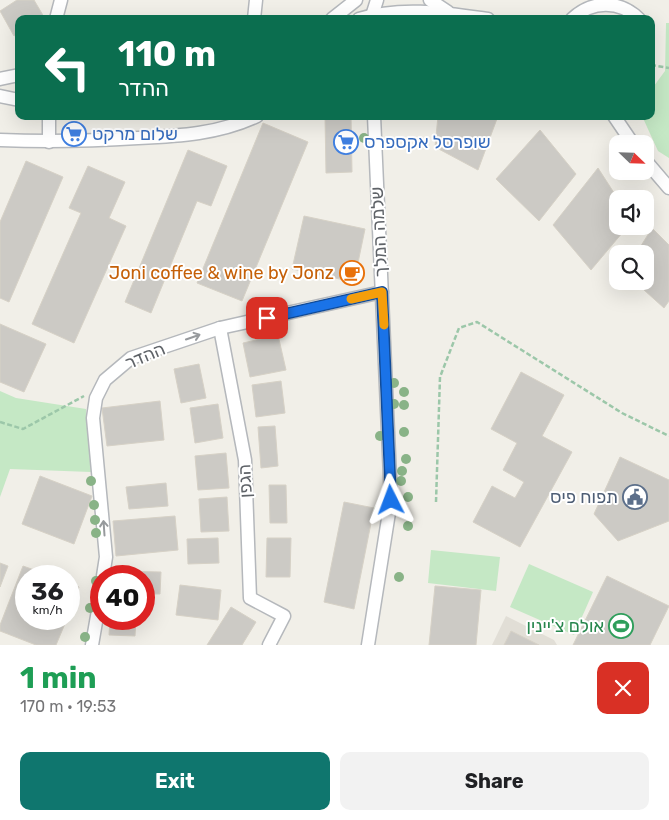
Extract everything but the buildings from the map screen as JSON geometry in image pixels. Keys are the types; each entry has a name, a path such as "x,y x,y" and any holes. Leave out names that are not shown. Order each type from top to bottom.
{"street":[{"path":"57,15 60,0"},
{"path":"254,15 256,0"},
{"path":"337,15 356,0"},
{"path":"368,15 377,0"},
{"path":"430,0 450,13"},
{"path":"577,15 585,8 603,3 622,3 636,15"},
{"path":"376,15 398,10 463,15"},
{"path":"0,79 15,76"},
{"path":"0,96 15,99"},
{"path":"48,142 49,120"},
{"path":"0,140 48,142 189,135 238,125 249,120"},
{"name":"שלמה המלך","path":"368,645 391,500 374,120"},
{"path":"617,120 627,135"},
{"path":"625,120 629,135"},
{"path":"654,170 669,188"},
{"name":"ההדר","path":"105,565 106,557 93,418 96,398 105,380 132,358 220,328 382,292"},
{"name":"הגפן","path":"220,328 245,460 250,598 284,616 269,645"},
{"path":"92,645 95,630"}],"path":[{"path":"655,66 669,68"},
{"path":"436,502 440,377 459,328 477,322 622,413 669,436"},
{"path":"0,422 23,429 101,388"}],"shaded area":[{"path":"506,616 554,640 557,645 492,645"}],"green space":[{"path":"666,23 669,23 669,158 658,151 654,142 654,135 651,135 644,120 655,120 655,85 665,71"},
{"path":"0,391 16,398 86,409 91,472 10,469 0,497"},
{"path":"431,550 500,557 496,591 428,583"},
{"path":"529,564 593,592 574,635 510,607"}],"slow traffic":[{"path":"351,299 382,292 384,325"}],"place":[{"name":"שלום מרקט","path":"74,134"},
{"name":"שופרסל אקספרס","path":"346,142"},
{"name":"Joni coffee & wine by Jonz","path":"352,273"},
{"name":"תפוח פיס","path":"635,497"},
{"name":"אולם צ'יינין","path":"621,626"}],"route":[{"path":"267,318 382,292 391,500"}]}
